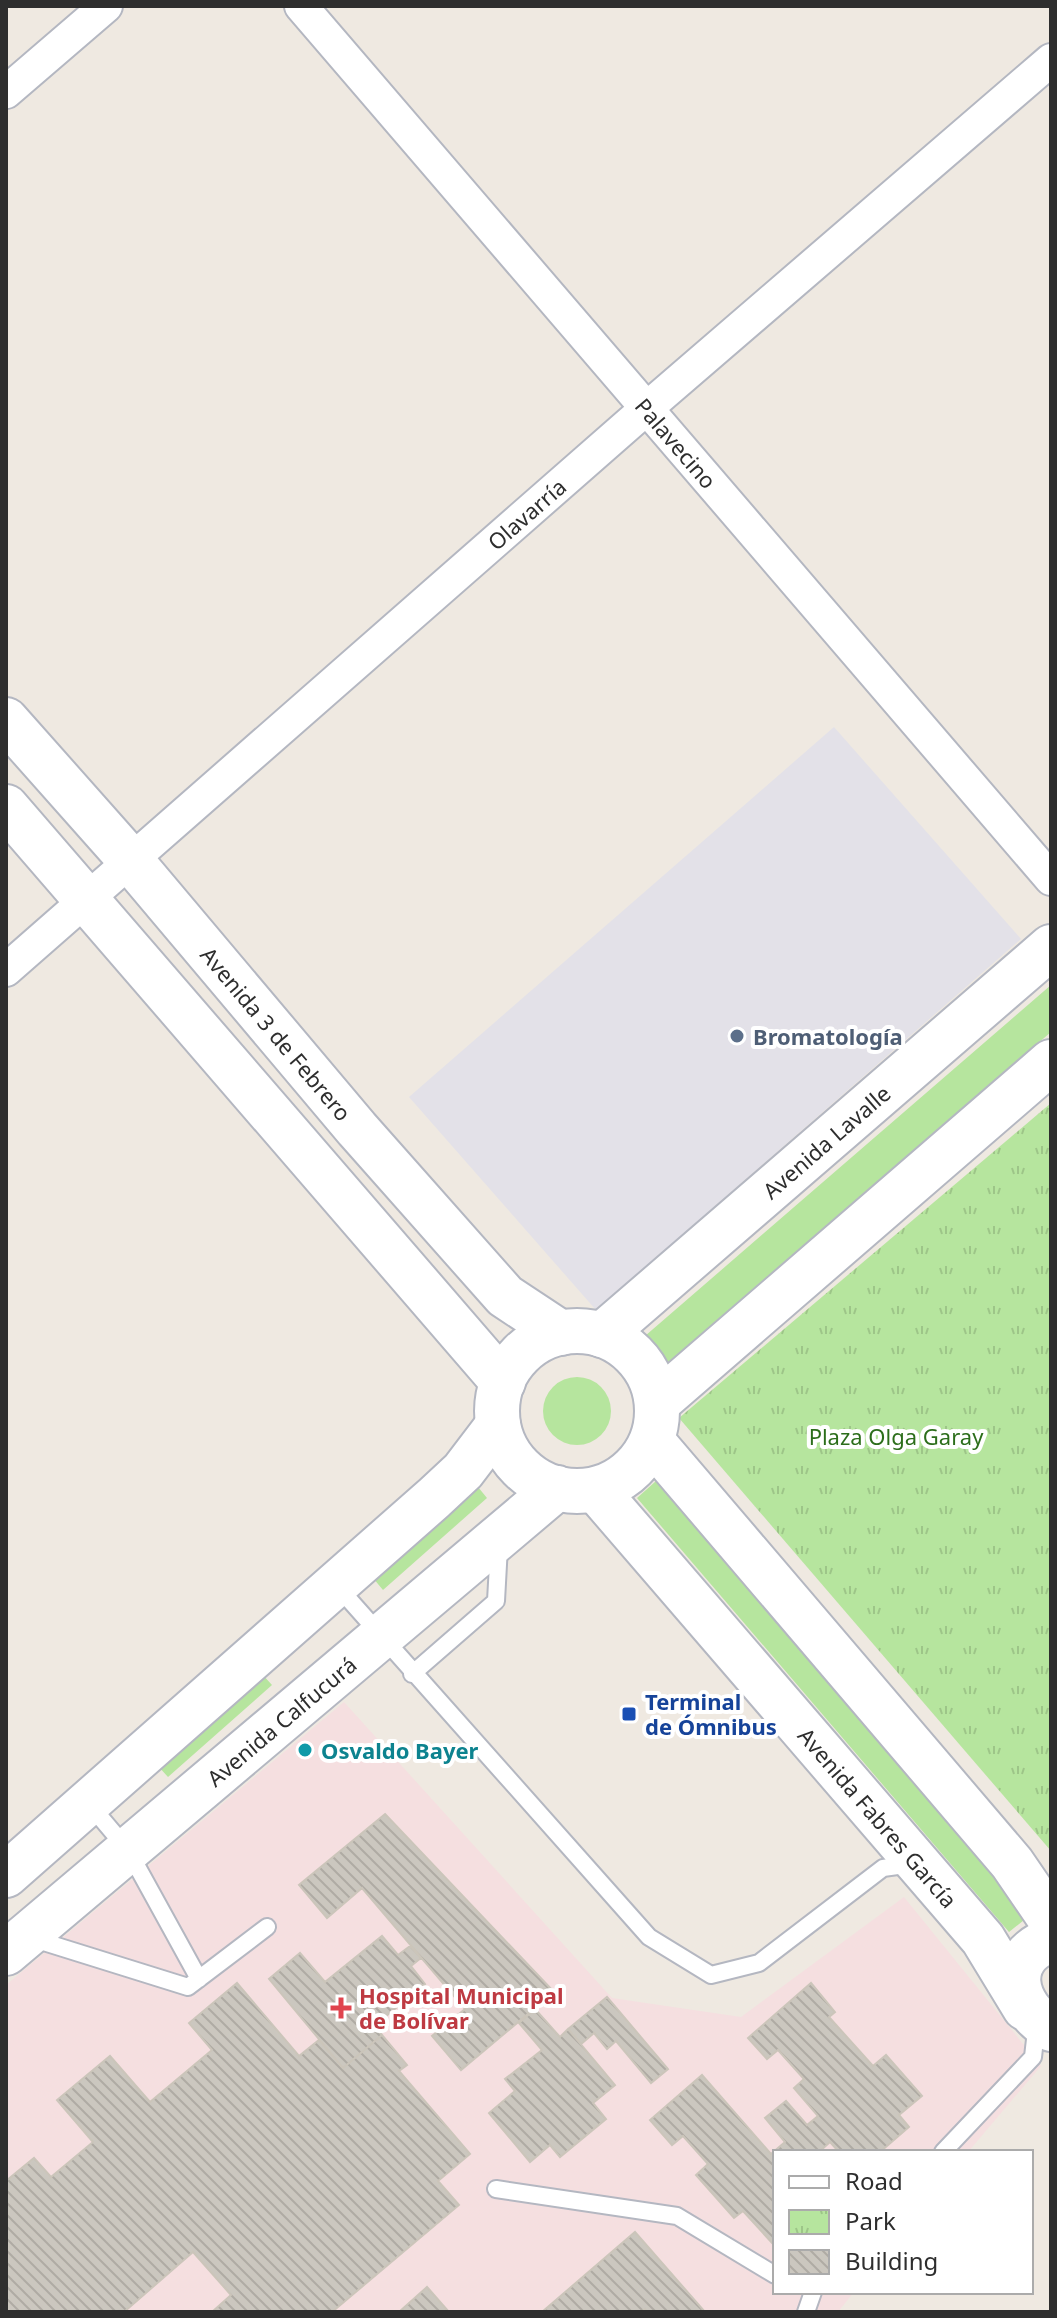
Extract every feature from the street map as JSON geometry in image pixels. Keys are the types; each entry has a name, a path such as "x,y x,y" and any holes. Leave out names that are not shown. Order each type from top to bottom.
{"street":[{"path":"6,92 106,6"},
{"name":"Palavecino","path":"301,6 1051,879"},
{"name":"Olavarría","path":"6,970 647,408 1051,60"},
{"name":"Avenida 3 de Febrero","path":"6,720 132,862 357,1129 505,1296 582,1334"},
{"path":"6,807 503,1382"},
{"name":"Avenida Lavalle","path":"582,1334 1051,947"},
{"path":"654,1422 1051,1062"},
{"path":"317,1166 357,1129"},
{"path":"582,1334 618,1341 639,1359 653,1382 654,1422 642,1461 622,1479 576,1489 543,1485 521,1469 505,1449 498,1425 498,1398 503,1382 521,1353 543,1338 582,1334"},
{"path":"654,1422 1012,1863 1051,1920"},
{"path":"6,1875 337,1586 463,1471 498,1425"},
{"name":"Avenida Calfucurá","path":"16,1945 499,1537 576,1489"},
{"name":"Avenida Fabres García","path":"576,1489 918,1863 983,1939 1038,2019"},
{"path":"1038,2019 1019,1977 1024,1962 1033,1950 1051,1940"}],"lane":[{"path":"412,1674 496,1601 499,1537"},
{"path":"337,1586 380,1638 649,1937 711,1975 759,1963 883,1868 918,1863"},
{"path":"88,1803 128,1850 199,1979"},
{"path":"16,1945 188,1987 267,1927"},
{"path":"945,2150 1033,2057 1038,2019"},
{"path":"496,2189 677,2216 773,2274"}],"shaded area":[{"path":"834,727 1021,939 596,1310 409,1097"},
{"name":"Hospital Municipal de Bolívar","path":"344,1702 612,1998 741,2017 904,1897 1041,2066 970,2150 773,2150 773,2294 852,2294 838,2312 6,2312 6,1985"}],"green space":[{"path":"1051,985 1051,1032 668,1363 645,1336"},
{"name":"Plaza Olga Garay","path":"1051,1103 1051,1851 679,1418"},
{"path":"570,1377 584,1377 596,1382 606,1392 611,1411 606,1430 596,1440 584,1445 570,1445 558,1440 548,1430 543,1418 543,1404 548,1392 558,1382"},
{"path":"656,1481 1029,1916 1009,1932 637,1498"},
{"path":"478,1487 487,1498 383,1590 373,1578"},
{"path":"262,1674 272,1685 168,1777 158,1766"}],"building":[{"path":"385,1814 554,1992 461,2070 432,2036 465,2009 362,1888 327,1918 299,1885"},
{"path":"382,1936 398,1955 410,1946 421,1958 411,1966 425,1984 374,2026 382,2035 343,2068 269,1979 300,1953 325,1982"},
{"path":"237,1983 299,2056 319,2040 343,2068 382,2035 407,2065 399,2071 470,2154 438,2181 459,2205 332,2312 212,2312 231,2295 193,2252 124,2312 6,2312 6,2181 34,2158 51,2177 93,2142 57,2100 110,2056 150,2102 212,2050 189,2023"},
{"path":"811,1983 835,2012 829,2017 873,2066 886,2055 922,2096 899,2115 909,2127 882,2150 837,2150 830,2142 821,2150 776,2150 785,2142 765,2118 786,2101 807,2125 818,2116 794,2088 804,2079 778,2050 767,2059 748,2038"},
{"path":"607,1997 668,2069 651,2083 616,2041 607,2049 594,2033 581,2044 568,2029"},
{"path":"535,2009 560,2037 568,2029 615,2085 593,2103 606,2119 560,2157 550,2145 530,2162 489,2113 515,2091 505,2079 542,2050 519,2023"},
{"path":"702,2075 771,2154 773,2152 773,2244 743,2211 734,2218 696,2175 708,2164 683,2136 672,2145 650,2120"},
{"path":"635,2232 705,2312 647,2312 645,2309 641,2312 542,2312"},
{"path":"427,2287 449,2312 399,2312"}],"place":[{"name":"Bromatología","path":"737,1036"},
{"name":"Terminal de Ómnibus","path":"629,1714"},
{"name":"Osvaldo Bayer","path":"305,1750"},
{"name":"Hospital Municipal de Bolívar","path":"341,2008"}]}
